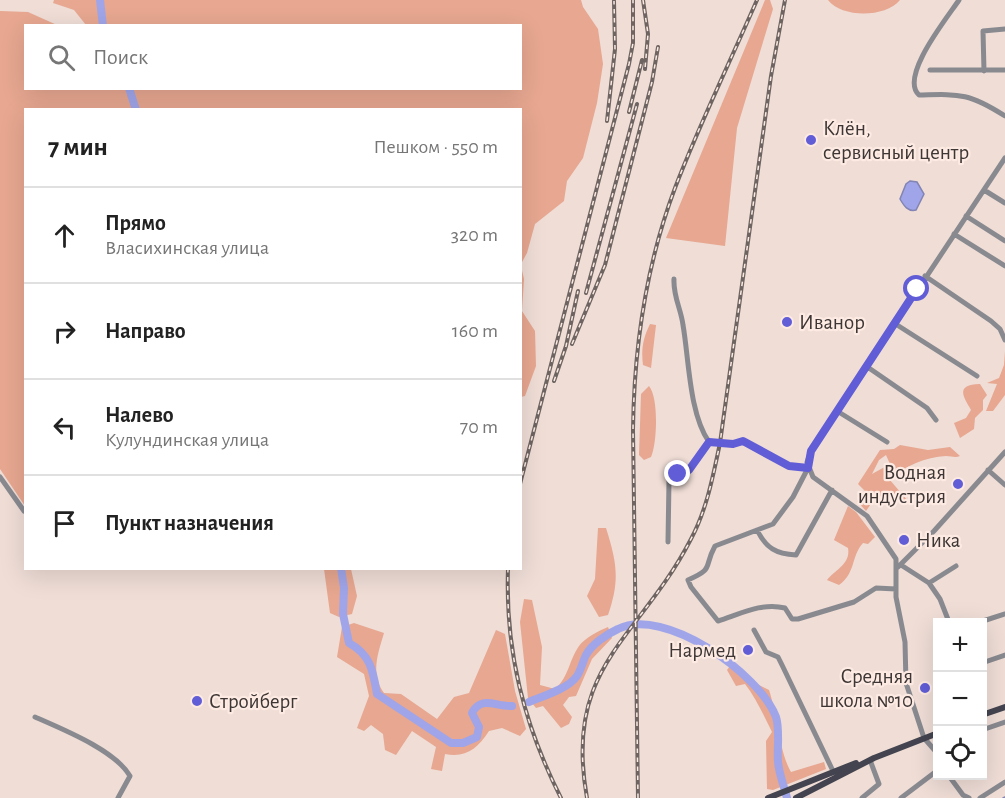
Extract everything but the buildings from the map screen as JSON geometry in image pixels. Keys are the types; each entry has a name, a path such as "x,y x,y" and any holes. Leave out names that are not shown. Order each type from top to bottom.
{"main road":[{"path":"987,713 1005,707"},
{"path":"771,797 833,771 872,759 933,735"},
{"path":"802,784 802,795 872,759"}],"street":[{"path":"959,0 918,65 913,79 914,87 919,95 936,93 963,95 1005,116"},
{"path":"984,71 983,31 1005,30"},
{"path":"930,70 1005,70"},
{"path":"896,589 876,588 854,602 798,619 792,619 785,608 774,606 748,609 718,621 688,580 706,571 714,546 772,524 784,510 808,468 811,451 1005,158"},
{"path":"984,190 1005,203"},
{"path":"966,216 1005,241"},
{"path":"954,234 1005,266"},
{"path":"925,276 991,321 1000,329 1005,340"},
{"path":"674,279 674,293 683,325 694,395 704,434 709,442"},
{"path":"894,323 977,376"},
{"path":"866,366 927,408 936,420"},
{"path":"837,411 887,442"},
{"path":"709,442 733,444 743,441 789,466 808,468"},
{"path":"668,542 669,481 689,470 709,442"},
{"path":"933,748 924,738 906,683 904,642 896,589 899,566 1005,452"},
{"path":"808,468 813,477 867,516 891,550 899,566 929,583 940,599 947,618"},
{"path":"988,470 1005,485"},
{"path":"0,477 24,511"},
{"path":"757,530 769,548 783,554 796,555 832,490"},
{"path":"929,583 956,566"},
{"path":"987,620 1005,614"},
{"path":"754,630 766,652 778,657 833,771"},
{"path":"987,661 1005,655"},
{"path":"35,717 64,730 119,764 130,776 118,798"},
{"path":"987,728 1005,722"},
{"path":"862,798 879,784 872,759"},
{"path":"901,798 933,774"},
{"path":"952,780 963,795 969,798"},
{"path":"980,798 1005,782"}],"shaded area":[{"path":"54,0 581,0 583,7 598,29 603,64 597,103 583,158 567,181 564,201 535,224 522,262 522,108 24,108 24,505 0,469 0,11 28,12 55,24 24,24 24,90 522,90 522,24 85,24 74,10 53,3"},
{"path":"765,0 770,0 773,9 737,128 725,246 666,238"},
{"path":"828,0 900,0 884,10 864,14 843,10"},
{"path":"522,270 524,279 522,311"},
{"path":"522,311 535,331 536,366 525,396 522,397"},
{"path":"650,324 656,325 651,368 643,365 642,354 644,339"},
{"path":"1005,351 1005,395 993,411 986,411 997,384 987,383 999,378 1004,365"},
{"path":"980,384 987,395 983,400 983,410 975,418 974,429 960,438 954,423 966,418 971,410 964,396 964,389"},
{"path":"649,386 656,410 656,432 651,457 644,460 639,455 641,394"},
{"path":"900,445 928,450 950,447 960,456 931,458 902,470 889,479 908,501 905,503 888,494 875,498 866,511 857,501 865,491 858,484 880,450 894,449","holes":["886,455 890,464 872,474 879,460"]},
{"path":"848,506 856,512 875,537 868,544 863,543 859,548 851,570 839,585 827,580 845,563 847,558 848,548 834,540"},
{"path":"598,528 606,528 616,572 608,615 599,617 587,596 595,579"},
{"path":"324,570 351,570 357,596 352,614 339,617 330,613"},
{"path":"524,599 532,600 542,647 540,685 555,689 566,674 579,646 592,635 608,627 612,638 592,659 576,696 569,697 563,705 572,717 569,724 561,728 543,706 536,708 528,698 520,622"},
{"path":"354,623 384,633 376,671 384,693 401,694 437,719 454,697 469,693 496,630 505,634 515,691 526,729 520,736 502,728 489,731 470,751 459,755 445,754 442,771 431,769 436,747 412,731 396,755 385,750 383,734 371,725 364,731 357,728 369,696 364,674 337,657 342,627"},
{"path":"732,663 742,669 751,681 769,690 784,755 791,772 824,762 826,769 773,790 767,789 766,741 772,732 745,684 736,686 727,670"}],"water":[{"path":"910,181 917,182 924,194 916,210 908,209 900,199 906,184"}],"waterway":[{"path":"100,0 103,24"},
{"path":"130,90 135,108"},
{"path":"341,570 344,588 343,614 349,643 362,653 370,664 377,694 451,743 463,743 477,737 479,727 472,713 480,704 512,706"},
{"path":"529,702 555,692 573,681 592,647 618,629 637,624 660,627 684,635 731,664 751,681 766,700 776,717 780,776 787,798"}],"railway":[{"path":"522,476 629,64 633,43 633,0"},
{"path":"643,0 648,34 645,69"},
{"path":"638,798 633,430 639,338 656,247 675,188 704,117 757,0"},
{"path":"587,798 582,753 586,716 596,684 610,656 671,574 691,539 712,480 720,443 771,76 785,0"},
{"path":"607,121 615,49 614,1"},
{"path":"572,344 605,265 652,82 658,47"},
{"path":"629,112 642,60"},
{"path":"586,293 637,104"},
{"path":"554,381 566,346 578,291"},
{"path":"508,570 510,629 520,687 537,743 561,798"}],"place":[{"name":"Клён, сервисный центр","path":"811,140"},
{"name":"Иванор","path":"787,322"},
{"name":"Водная индустрия","path":"958,484"},
{"name":"Ника","path":"904,540"},
{"name":"Нармед","path":"748,650"},
{"name":"Средняя школа №10","path":"925,688"},
{"name":"Стройберг","path":"197,701"}],"route":[{"path":"678,474 689,470 709,442 733,444 743,441 789,466 800,469 808,468 807,462 811,451 917,289"}]}
